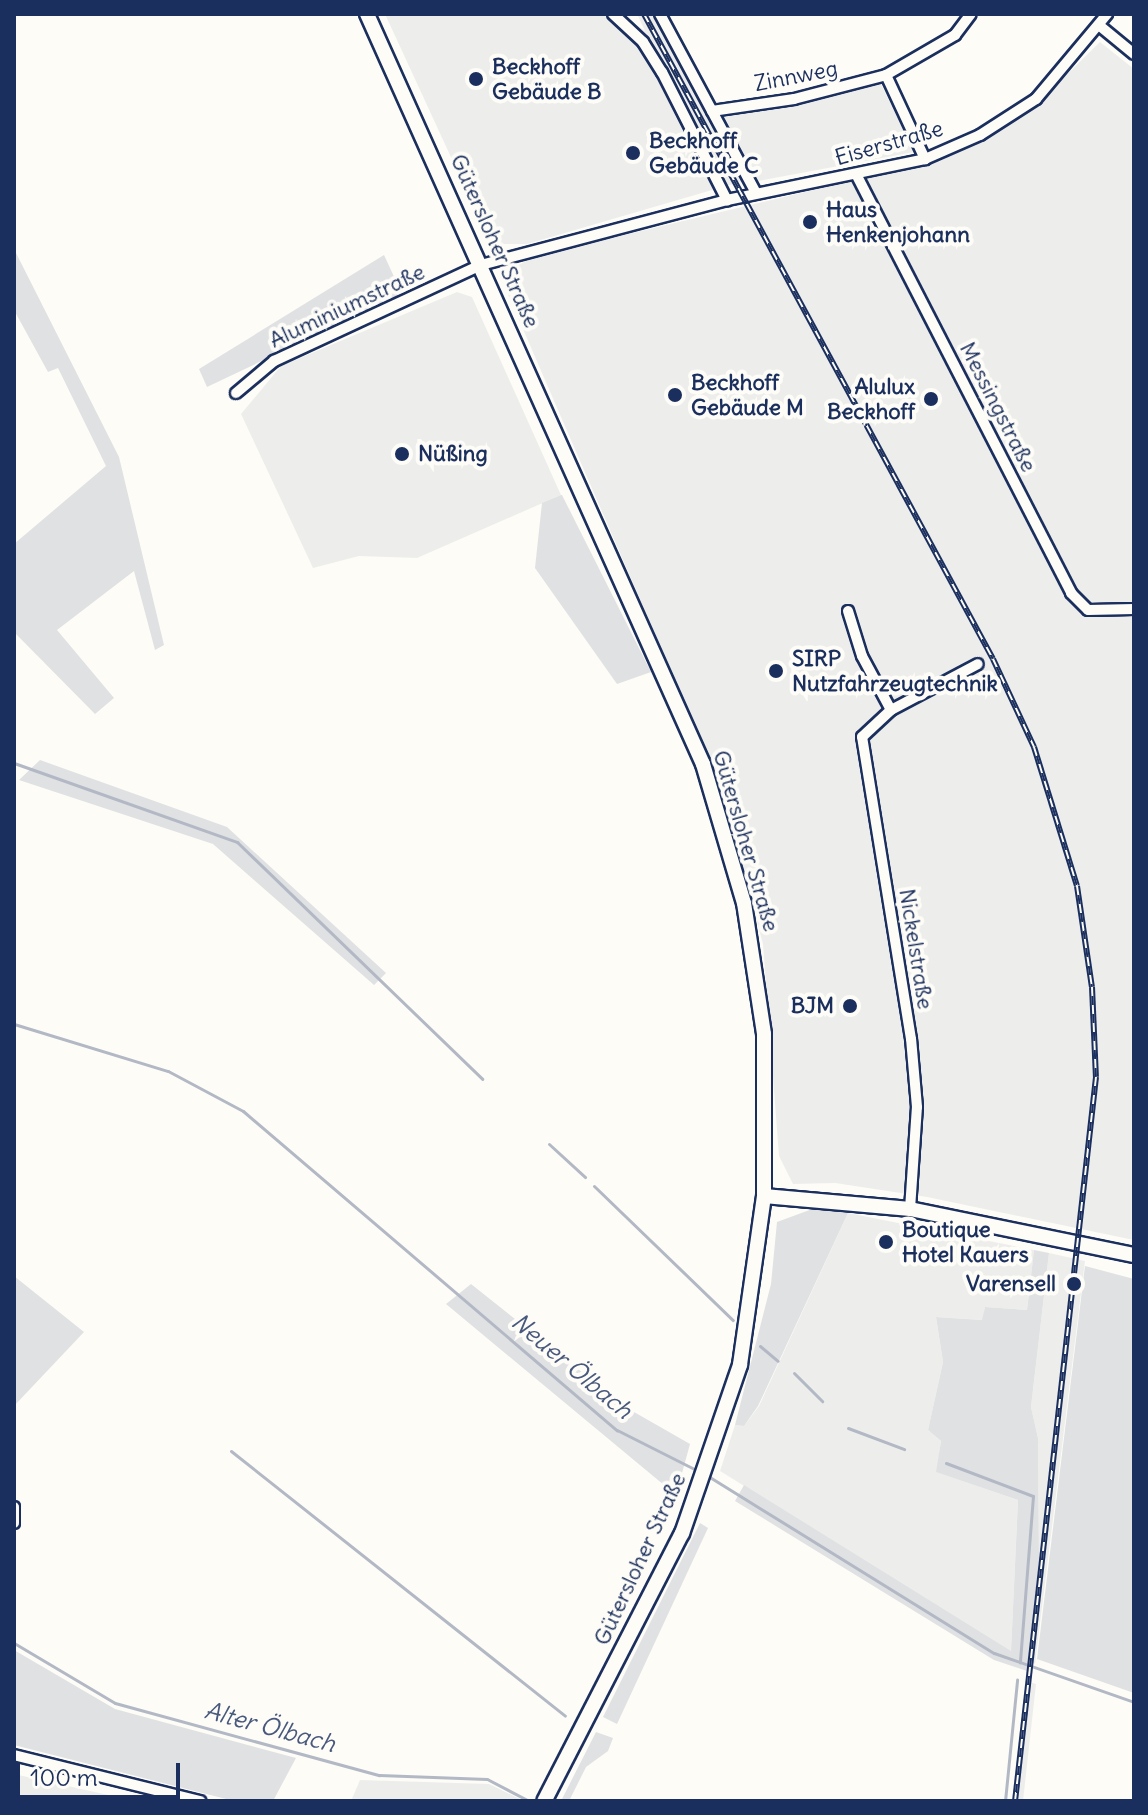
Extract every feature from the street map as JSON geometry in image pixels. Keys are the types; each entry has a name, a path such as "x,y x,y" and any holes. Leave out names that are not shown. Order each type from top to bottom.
{"main road":[{"name":"Gütersloher Straße","path":"367,14 665,673 721,819 756,961 766,1076 764,1196 740,1365 698,1491 545,1799"},
{"path":"764,1196 910,1209 1134,1255"}],"street":[{"path":"613,14 643,42 662,72 727,200"},
{"path":"660,14 756,193"},
{"name":"Zinnweg","path":"712,111 794,99 886,75 955,35 971,14"},
{"name":"Eiserstraße","path":"481,265 756,193 857,176 925,159 980,135 1036,99 1107,14"},
{"path":"1100,26 1134,54"},
{"path":"886,75 925,159"},
{"name":"Messingstraße","path":"857,176 1071,593 1088,610 1134,609"},
{"name":"Aluminiumstraße","path":"236,393 274,361 481,265"},
{"path":"848,611 862,656 891,710"},
{"name":"Nickelstraße","path":"910,1209 917,1107 911,1039 862,737 891,710 978,664"},
{"path":"14,1507 14,1523"},
{"path":"14,1755 200,1801"}],"shaded area":[{"path":"385,14 621,14 645,31 637,14 652,14 743,181 527,244 491,244"},
{"path":"1100,42 1134,69 1134,1240 927,1197 835,1183 793,1184 779,1156 763,944 720,784 503,283 509,270 536,256 918,165 1039,102"},
{"path":"879,80 914,152 758,181 722,113"},
{"path":"14,249 119,457 164,645 155,650 134,571 57,630 114,698 95,714 14,632 14,544 106,466 58,368 48,372 14,310"},
{"path":"384,255 402,294 207,387 199,369"},
{"name":"Nüßing","path":"457,292 472,297 561,495 417,558 359,556 313,568 241,414 281,366"},
{"path":"562,495 651,672 617,684 535,568 542,503"},
{"path":"40,760 227,827 386,973 374,985 213,844 19,780"},
{"path":"815,1208 848,1213 758,1406 744,1426 735,1425 771,1284 777,1222"},
{"path":"848,1213 1034,1250 1027,1310 985,1307 983,1320 936,1317 943,1362 928,1430 941,1441 937,1472 1018,1500 1011,1652 720,1471 735,1425 744,1426 759,1406"},
{"path":"1034,1250 1049,1253 1031,1407 1038,1438 1039,1560 1027,1671 994,1660 735,1501 744,1485 1011,1651 1018,1500 936,1472 941,1441 928,1430 943,1362 936,1317 982,1320 985,1307 1027,1310"},
{"path":"1049,1253 1085,1261 1035,1664 1027,1657 1039,1560 1038,1438 1031,1407"},
{"path":"1085,1266 1134,1279 1134,1693 1037,1659"},
{"path":"14,1276 84,1332 14,1406"},
{"path":"471,1284 627,1408 690,1444 676,1495 446,1304"},
{"path":"700,1523 708,1528 617,1724 603,1717"},
{"path":"14,1650 115,1709 296,1758 273,1801 234,1801 14,1745"},
{"path":"1026,1681 1036,1684 1023,1801 1012,1801"},
{"path":"596,1732 613,1738 608,1751 586,1767 569,1801 561,1801"},
{"path":"14,1774 135,1801 14,1801"},
{"path":"360,1780 489,1784 524,1801 351,1801"}],"waterway":[{"path":"14,763 237,842 482,1079"},
{"name":"Neuer Ölbach","path":"14,1024 168,1071 243,1111 617,1430 698,1471"},
{"path":"549,1144 585,1177"},
{"path":"594,1186 733,1320"},
{"path":"760,1346 778,1361"},
{"path":"794,1373 822,1401"},
{"path":"848,1428 904,1449"},
{"path":"231,1451 565,1716"},
{"path":"946,1463 1033,1496 1020,1662"},
{"name":"Neuer Ölbach","path":"708,1476 994,1653 1134,1702"},
{"name":"Alter Ölbach","path":"14,1643 115,1703 379,1775 487,1779 529,1801"},
{"path":"1005,1801 1017,1680"}],"railway":[{"path":"644,14 993,659 1034,747 1077,886 1092,987 1096,1077 1015,1801"}],"place":[{"name":"Beckhoff Gebäude B","path":"476,79"},
{"name":"Beckhoff Gebäude C","path":"633,153"},
{"name":"Haus Henkenjohann","path":"810,222"},
{"name":"Beckhoff Gebäude M","path":"675,395"},
{"name":"Alulux Beckhoff","path":"931,399"},
{"name":"Nüßing","path":"402,454"},
{"name":"SIRP Nutzfahrzeugtechnik","path":"776,671"},
{"name":"BJM","path":"850,1006"},
{"name":"Boutique Hotel Kauers","path":"886,1242"},
{"name":"Varensell","path":"1074,1284"}]}
